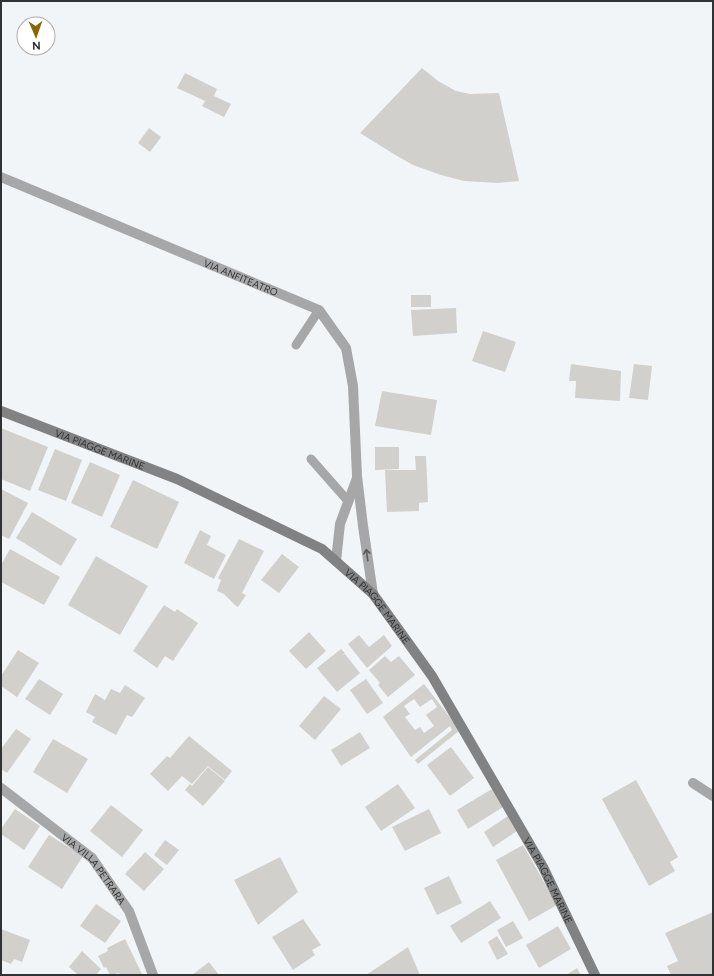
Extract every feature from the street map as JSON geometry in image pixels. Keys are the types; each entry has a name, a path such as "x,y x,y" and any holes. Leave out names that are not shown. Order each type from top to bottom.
{"street":[{"name":"VIA ANFITEATRO","path":"1,177 320,310"},
{"path":"320,310 346,348 353,386 357,476 362,526 373,594"},
{"name":"VIA PIAGGE MARINE","path":"1,411 177,480 322,549 373,594 432,676 543,867 595,975"},
{"path":"336,561 340,524 357,476"},
{"path":"694,784 713,796"},
{"name":"VIA VILLA PETRARA","path":"1,788 92,858 129,911 153,975"}],"lane":[{"path":"296,345 320,310"},
{"path":"311,460 348,501"}],"building":[{"path":"422,68 438,81 456,91 470,94 499,93 519,181 498,183 464,181 441,175 413,165 360,133"},
{"path":"185,73 217,89 214,96 231,104 224,117 202,106 205,101 177,88"},
{"path":"149,128 161,137 150,152 138,143"},
{"path":"411,295 431,295 431,307 411,307"},
{"path":"456,308 457,333 413,336 411,310"},
{"path":"483,331 516,342 505,372 472,361"},
{"path":"571,364 621,371 620,401 575,398 576,381 569,381"},
{"path":"634,364 652,366 648,400 629,398"},
{"path":"382,391 437,400 431,435 375,426"},
{"path":"1,428 48,447 30,491 1,479"},
{"path":"375,447 399,447 399,469 375,470"},
{"path":"55,449 82,460 66,501 38,490"},
{"path":"415,456 426,456 428,502 419,503 419,511 387,512 385,470 416,470"},
{"path":"90,462 120,475 102,517 71,503"},
{"path":"133,480 179,502 157,549 110,527"},
{"path":"1,489 28,503 9,539 1,535"},
{"path":"32,512 77,539 61,566 16,538"},
{"path":"200,530 211,536 207,545 226,555 214,579 184,563"},
{"path":"239,539 264,551 242,593 246,595 238,607 224,594 217,591 221,580 218,578"},
{"path":"10,549 60,577 44,605 1,582 1,565"},
{"path":"282,554 299,567 279,593 261,580"},
{"path":"96,556 148,586 120,635 68,605"},
{"path":"164,605 175,612 177,609 198,623 173,661 165,656 157,668 133,651"},
{"path":"309,632 326,651 306,669 289,651"},
{"path":"359,635 369,647 384,635 392,646 367,668 348,644"},
{"path":"341,649 345,653 341,656 345,654 360,673 337,692 317,668"},
{"path":"18,650 39,663 17,697 1,686 1,676"},
{"path":"385,656 391,662 399,656 415,675 388,697 378,685 380,683 369,670"},
{"path":"39,679 63,694 50,715 25,699"},
{"path":"366,679 383,703 367,714 350,690"},
{"path":"424,684 460,730 418,764 415,760 452,730 450,726 411,757 383,717","holes":["414,699 420,707 432,699 437,707 426,715 434,726 424,733 420,727 415,730 405,717 410,714 404,706"]},
{"path":"125,685 145,698 132,717 127,715 116,735 92,722 95,717 86,712 95,694 105,700 111,689 120,693"},
{"path":"324,696 341,709 315,740 299,726"},
{"path":"16,729 31,739 7,773 1,769 1,749"},
{"path":"360,732 370,748 341,766 331,750"},
{"path":"189,736 232,771 225,780 208,766 192,784 182,776 168,791 150,774 167,756 170,758"},
{"path":"53,739 88,759 67,793 33,772"},
{"path":"451,747 474,778 450,796 427,765"},
{"path":"208,767 225,781 203,806 185,790 190,784 192,786"},
{"path":"636,780 678,857 670,862 675,871 649,886 602,799"},
{"path":"398,784 415,808 381,831 365,807"},
{"path":"492,789 503,807 468,829 457,810"},
{"path":"111,805 143,830 122,857 90,831"},
{"path":"15,809 40,826 24,850 1,834 1,829"},
{"path":"429,809 441,833 405,851 392,827"},
{"path":"508,816 517,831 493,847 484,832"},
{"path":"49,835 83,856 62,889 28,867"},
{"path":"165,840 179,850 167,865 154,855"},
{"path":"523,845 557,905 529,921 496,860"},
{"path":"145,852 164,869 144,891 125,874"},
{"path":"280,857 298,892 258,925 234,880"},
{"path":"449,876 462,903 437,915 424,888"},
{"path":"490,901 501,918 461,943 450,926"},
{"path":"96,904 121,921 105,943 80,926"},
{"path":"713,912 713,975 671,975 667,966 678,961 665,933"},
{"path":"303,919 321,945 312,950 315,955 293,970 272,937"},
{"path":"513,921 523,938 506,947 497,930"},
{"path":"558,926 571,949 539,968 526,945"},
{"path":"1,929 30,940 22,962 14,959 11,964 1,960"},
{"path":"497,936 508,954 497,960 488,942"},
{"path":"125,939 142,974 141,975 120,975 119,973 110,975 106,967 104,968 98,956 108,951 107,948"},
{"path":"408,947 420,975 366,975"},
{"path":"82,951 101,969 96,975 78,975 69,967"},
{"path":"209,962 219,975 192,975"},
{"path":"577,968 581,975 566,975"}]}
